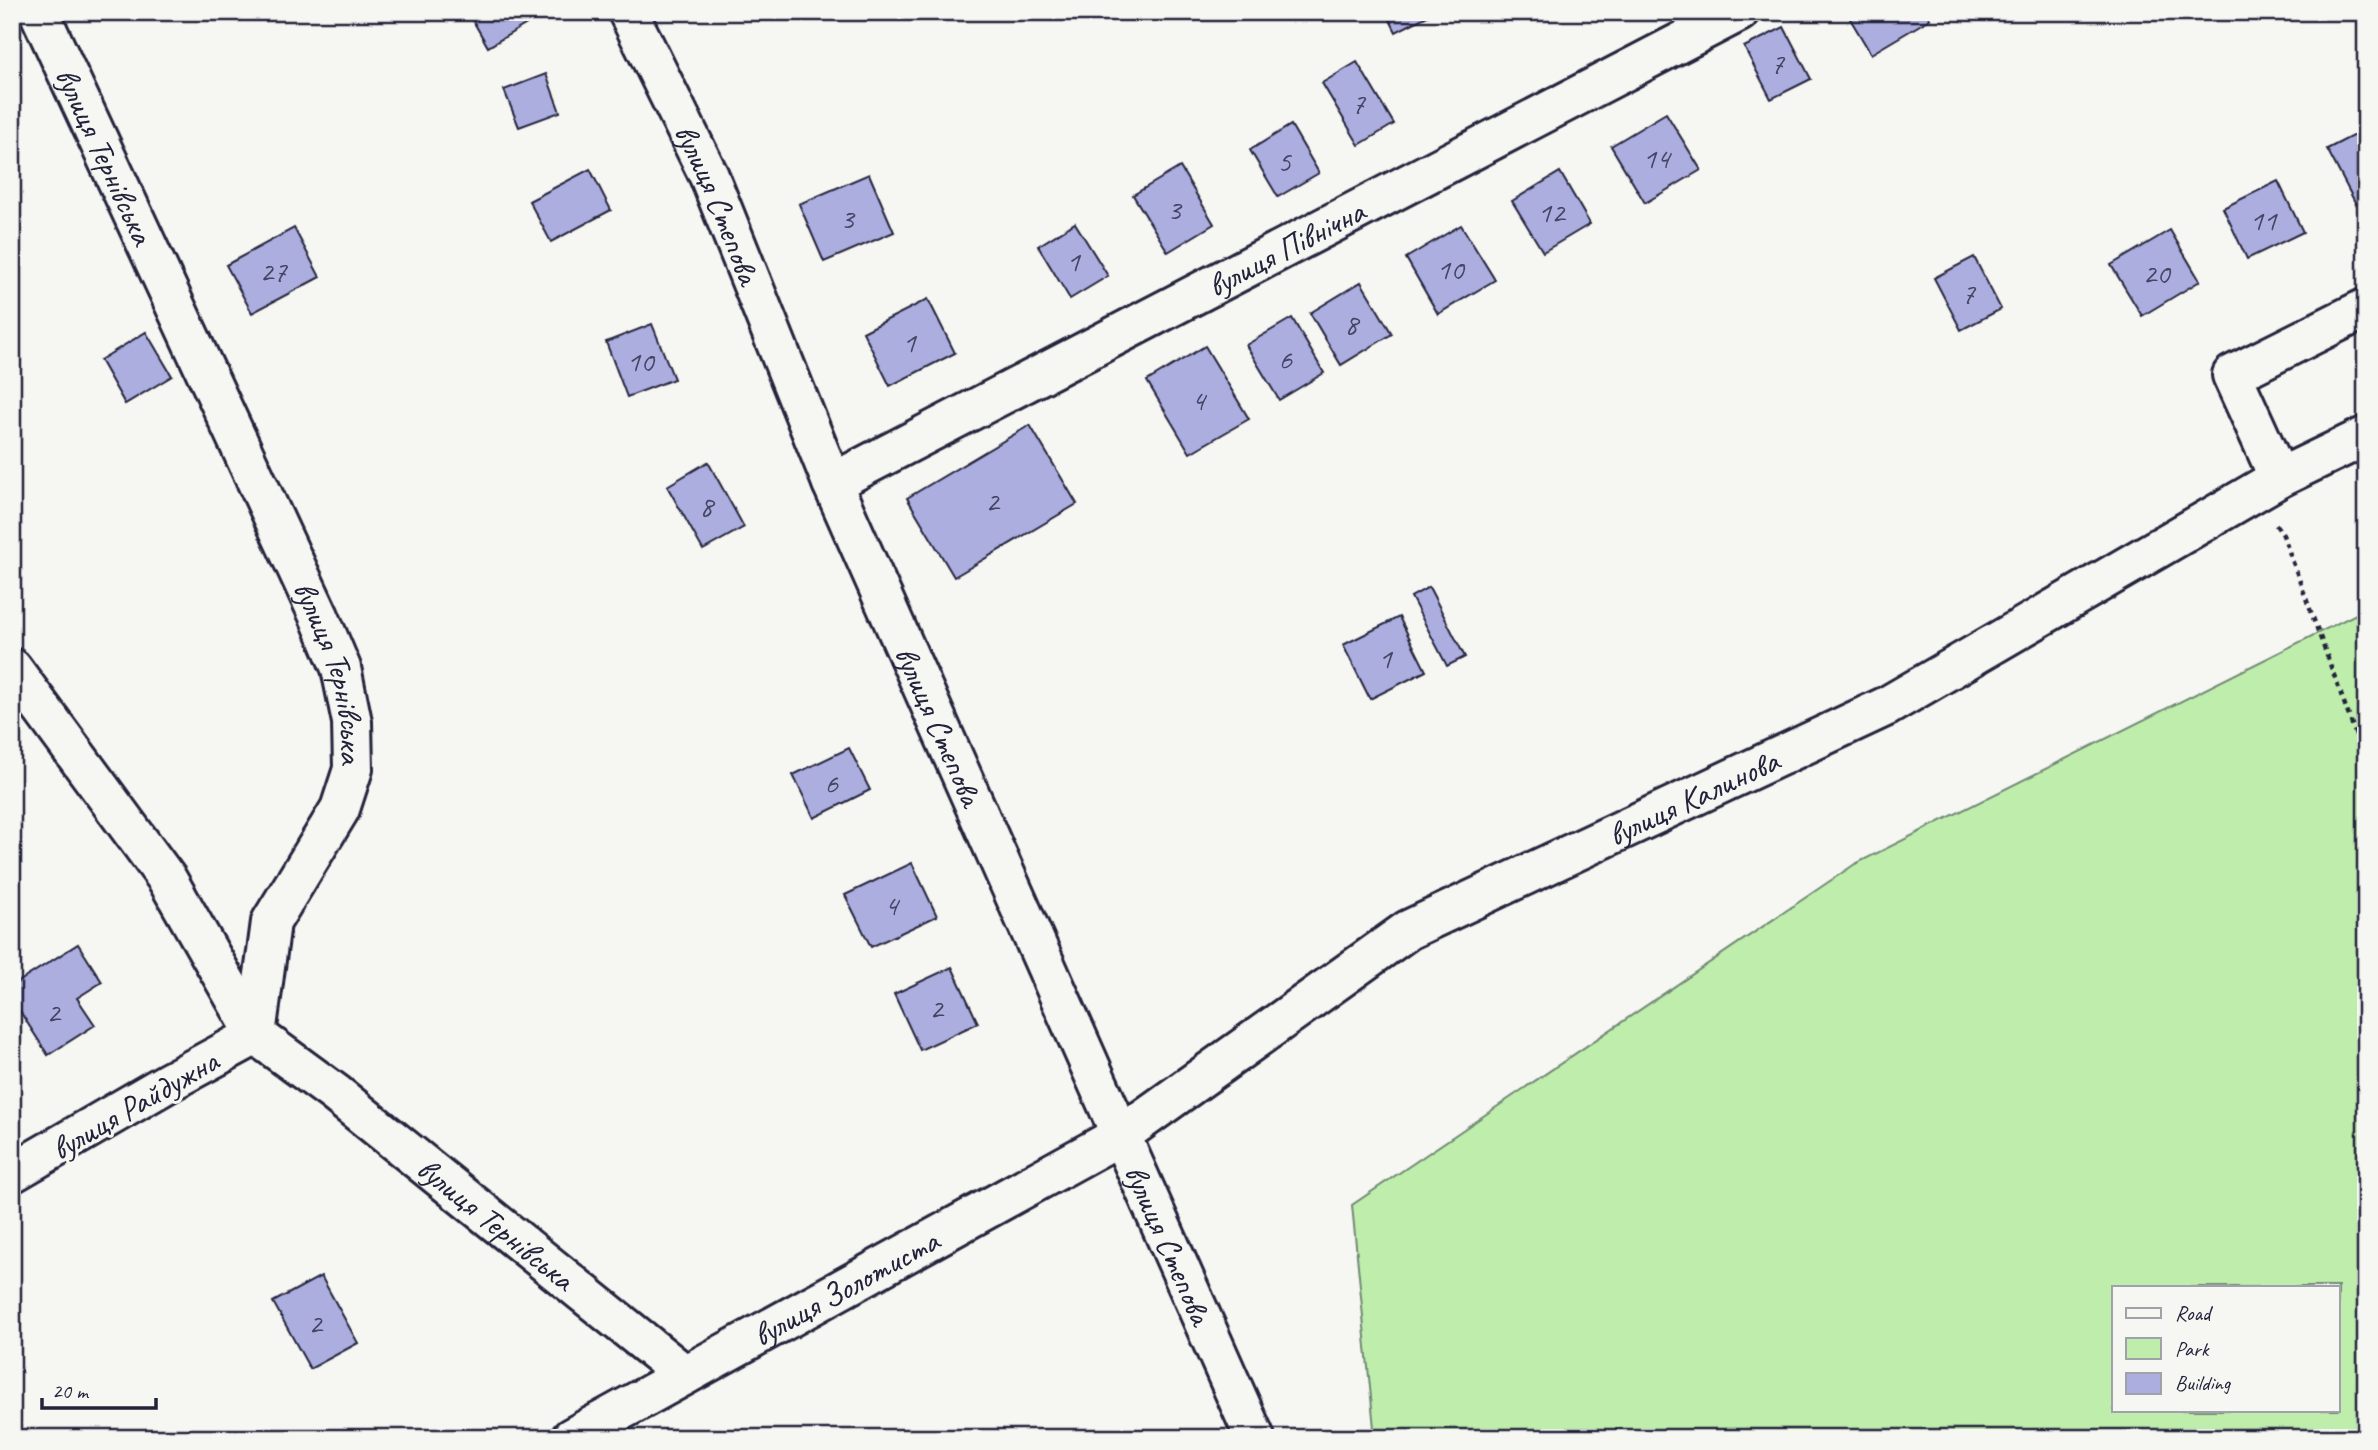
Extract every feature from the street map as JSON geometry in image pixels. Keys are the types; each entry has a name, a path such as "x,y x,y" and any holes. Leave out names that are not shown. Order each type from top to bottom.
{"street":[{"name":"вулиця Тернівська","path":"39,12 341,667 352,722 353,769 340,809 271,922 256,1035 335,1093 685,1375"},
{"name":"вулиця Степова","path":"628,12 709,176 832,484 1255,1438"},
{"name":"вулиця Північна","path":"832,484 1739,12"},
{"path":"2267,485 2232,375 2366,308"},
{"name":"вулиця Калинова","path":"1121,1135 1408,930 1887,706 2267,485 2366,436"},
{"path":"12,668 167,879 256,1035"},
{"name":"вулиця Райдужна","path":"12,1173 256,1035"},
{"name":"вулиця Золотиста","path":"571,1438 1121,1135"}],"path":[{"path":"2267,485 2366,763"}],"green space":[{"path":"2366,609 2366,1438 1375,1438 1352,1205 1855,864"}],"building":[{"path":"468,12 537,12 540,16 488,47"},
{"path":"1386,12 1435,12 1396,32"},
{"path":"1846,12 1926,12 1930,19 1871,54"},
{"path":"1784,27 1811,79 1771,99 1744,47"},
{"path":"1357,62 1394,124 1359,145 1322,83"},
{"path":"546,74 560,112 519,127 504,90"},
{"path":"1666,113 1701,170 1645,203 1611,146"},
{"path":"1291,125 1319,173 1278,197 1250,150"},
{"path":"2364,130 2366,198 2356,204 2327,149"},
{"path":"1180,167 1214,224 1168,252 1133,195"},
{"path":"590,169 611,210 551,242 529,201"},
{"path":"1560,172 1590,224 1543,252 1512,201"},
{"path":"869,174 894,232 824,262 799,204"},
{"path":"2278,181 2303,232 2247,259 2223,208"},
{"path":"1075,223 1108,276 1070,299 1038,246"},
{"path":"1461,225 1495,280 1438,314 1406,258"},
{"path":"294,228 320,277 252,313 226,265"},
{"path":"2170,230 2200,281 2142,316 2111,265"},
{"path":"1974,257 2001,309 1961,330 1934,278"},
{"path":"1361,282 1392,334 1341,365 1310,313"},
{"path":"928,299 955,353 890,386 863,332"},
{"path":"1292,318 1324,373 1279,400 1246,345"},
{"path":"652,324 674,379 627,397 606,342"},
{"path":"146,332 172,376 125,404 100,360"},
{"path":"1205,346 1249,419 1190,453 1147,381"},
{"path":"1030,425 1077,504 954,577 907,498"},
{"path":"708,462 744,527 703,550 667,486"},
{"path":"1429,587 1465,657 1447,666 1411,597"},
{"path":"1399,617 1426,671 1370,699 1343,645"},
{"path":"849,748 870,790 814,818 793,775"},
{"path":"912,863 937,916 871,947 845,895"},
{"path":"78,944 102,982 77,998 95,1025 48,1055 12,999 12,986"},
{"path":"952,967 978,1023 920,1050 894,994"},
{"path":"321,1276 358,1343 310,1369 273,1302"}]}
